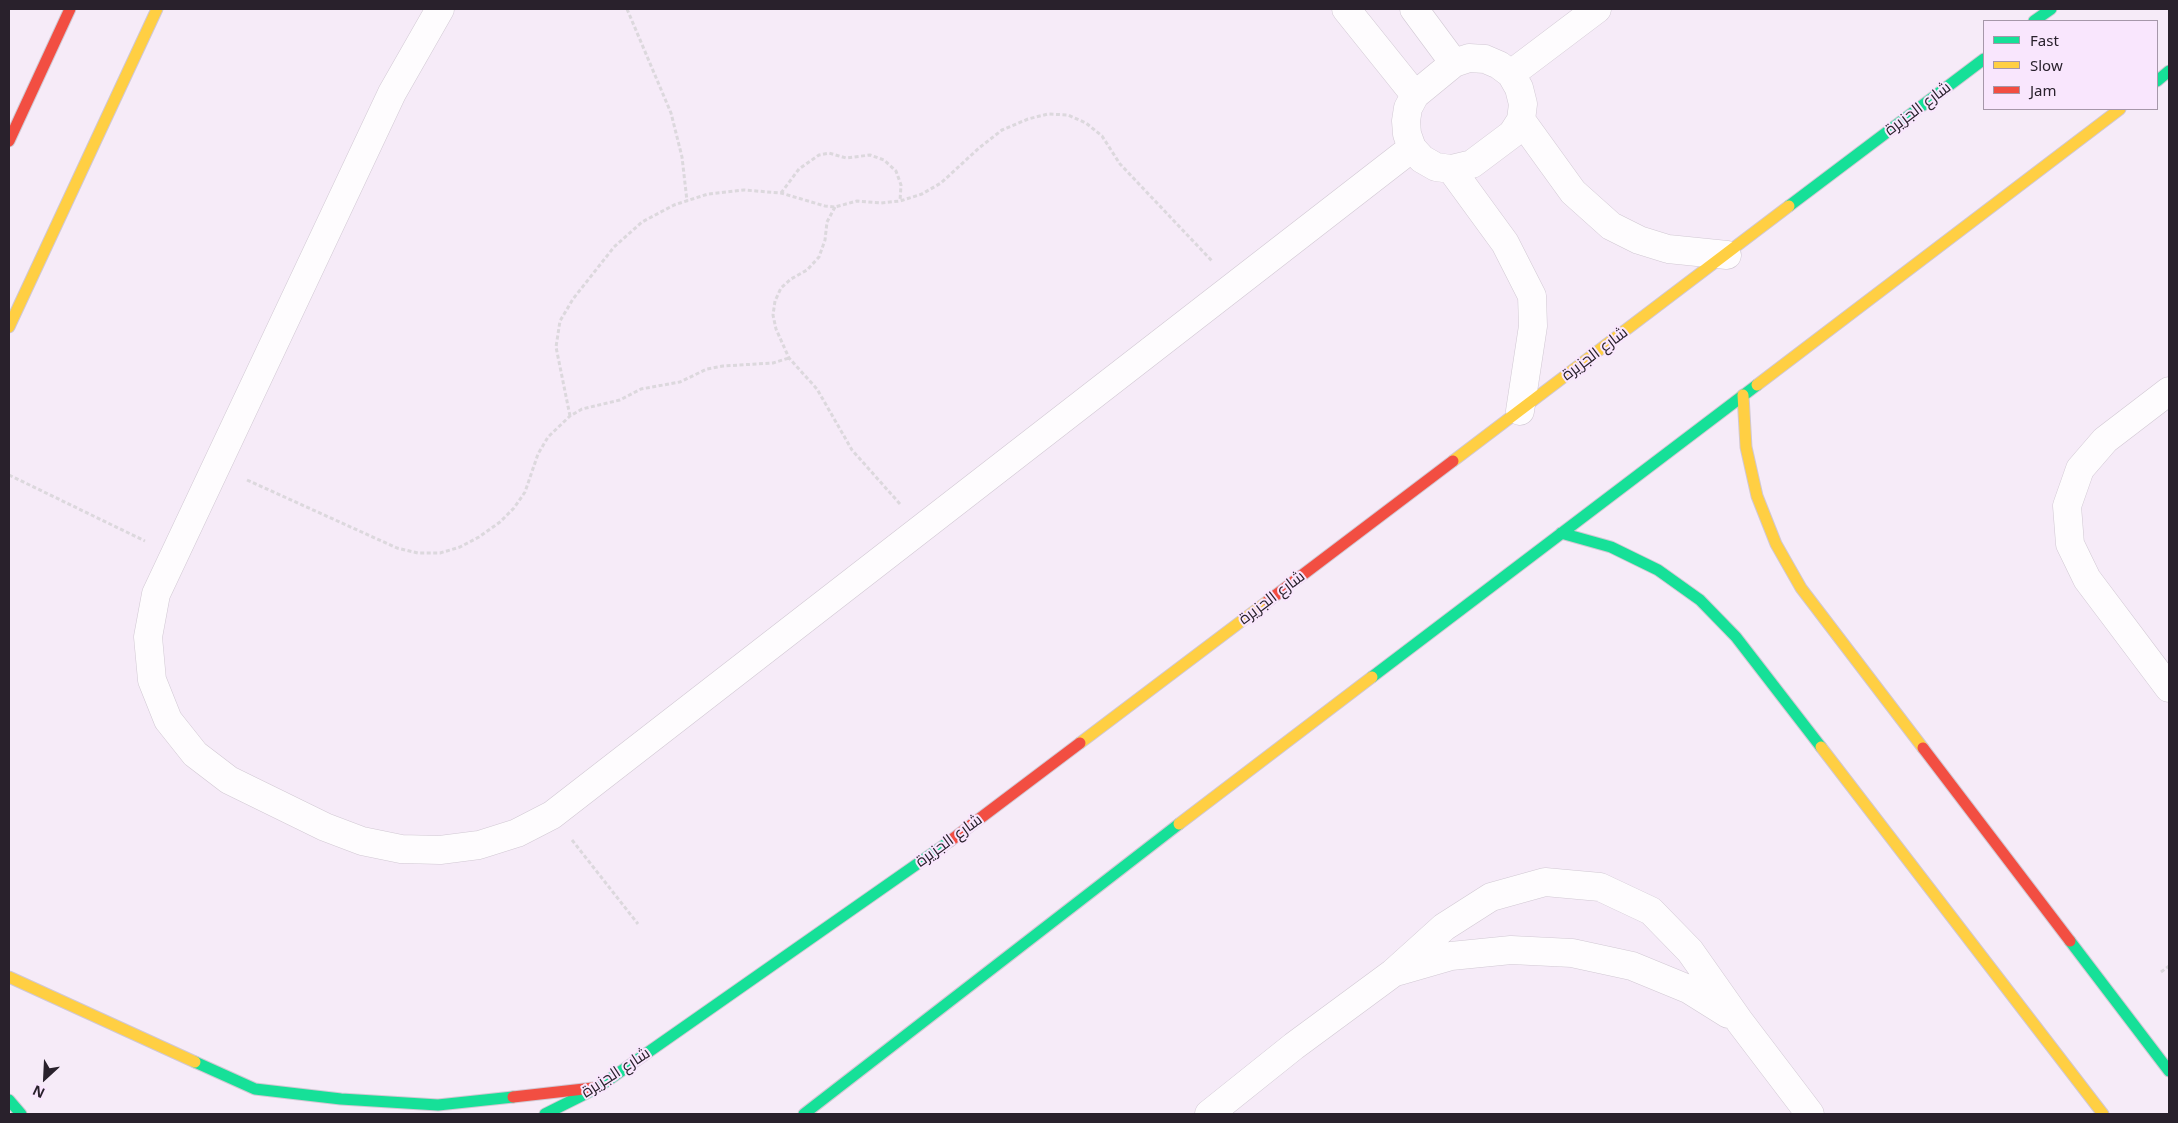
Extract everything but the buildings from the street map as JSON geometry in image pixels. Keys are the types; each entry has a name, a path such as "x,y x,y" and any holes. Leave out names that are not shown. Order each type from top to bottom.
{"main road":[{"path":"9,141 70,9"},
{"path":"9,327 157,9"},
{"path":"2035,20 2051,9"},
{"name":"شارع الجزيرة","path":"545,1114 597,1088 952,840 1983,60"},
{"path":"2158,80 2169,71"},
{"path":"804,1114 1027,940 2119,110"},
{"path":"1742,395 1746,447 1757,496 1776,544 1801,588 2169,1071"},
{"path":"1561,533 1611,547 1658,570 1700,600 1736,638 2103,1114"},
{"path":"9,978 256,1089 341,1099 438,1105 597,1088"},
{"path":"9,1100 21,1114"}],"street":[{"path":"440,9 392,92 174,555 156,594 148,637 152,680 168,720 195,754 229,780 325,827 362,841 401,849 440,850 479,845 517,833 552,815 1412,148"},
{"path":"1346,9 1415,95"},
{"path":"1414,9 1454,63"},
{"path":"1511,74 1597,9"},
{"path":"1469,58 1485,59 1500,65 1511,74 1520,88 1523,104 1521,120 1512,134 1472,164 1451,169 1436,166 1422,159 1412,148 1407,134 1406,121 1408,108 1415,95 1454,63 1469,58"},
{"path":"1521,120 1573,192 1611,226 1639,240 1668,250 1726,254"},
{"path":"1451,169 1505,242 1532,296 1533,326 1520,411"},
{"path":"2169,391 2105,440 2080,469 2067,506 2070,544 2087,579 2169,688"},
{"path":"1209,1114 1294,1046 1392,973 1444,927 1491,897 1545,882 1600,887 1651,911 1690,951 1740,1022 1810,1114"},
{"path":"1392,973 1451,956 1512,950 1572,953 1632,966 1680,986 1740,1022"}],"path":[{"path":"627,9 671,113 682,157 687,201"},
{"path":"570,416 556,346 560,321 573,299 614,247 642,222 674,205 708,194 744,190 781,193 825,206 835,207 857,201 881,203 900,201 922,194 942,183 978,148 1002,130 1028,119 1048,114 1068,115 1086,123 1102,136 1120,164 1235,285"},
{"path":"781,193 799,169 819,155 829,153 846,158 870,155 884,160 896,171 901,185 900,201"},
{"path":"835,207 827,222 825,240 819,257 807,270 791,279 781,288 775,301 776,329 789,358 817,389 852,450 922,528"},
{"path":"216,466 398,548 418,553 440,553 460,547 479,536 500,522 514,508 525,492 544,442 558,425 582,409 620,400 641,389 680,382 707,369 740,365 756,366 789,358"},
{"path":"9,475 174,555"},
{"path":"552,815 638,924"},
{"path":"2161,972 2169,966"}],"traffic: fast":[{"path":"2035,20 2051,9"},
{"path":"1789,206 1983,60"},
{"path":"2158,80 2169,71"},
{"path":"1372,677 1757,385"},
{"path":"1561,533 1611,547 1658,570 1700,600 1736,637 1821,747"},
{"path":"804,1114 1179,824"},
{"path":"545,1114 597,1088 950,841"},
{"path":"2070,941 2169,1071"},
{"path":"195,1062 255,1089 341,1099 438,1105 513,1097"},
{"path":"9,1100 21,1114"}],"traffic: slow":[{"path":"9,327 157,9"},
{"path":"1757,385 2119,110"},
{"path":"1453,461 1789,206"},
{"path":"1743,395 1746,447 1757,496 1776,544 1801,588 1923,748"},
{"path":"1080,743 1268,601"},
{"path":"1179,824 1372,677"},
{"path":"1821,747 2103,1114"},
{"path":"9,977 195,1062"}],"traffic: jam":[{"path":"9,141 70,9"},
{"path":"1268,601 1453,461"},
{"path":"950,841 1080,743"},
{"path":"1923,748 2070,941"},
{"path":"513,1097 593,1088"}]}
